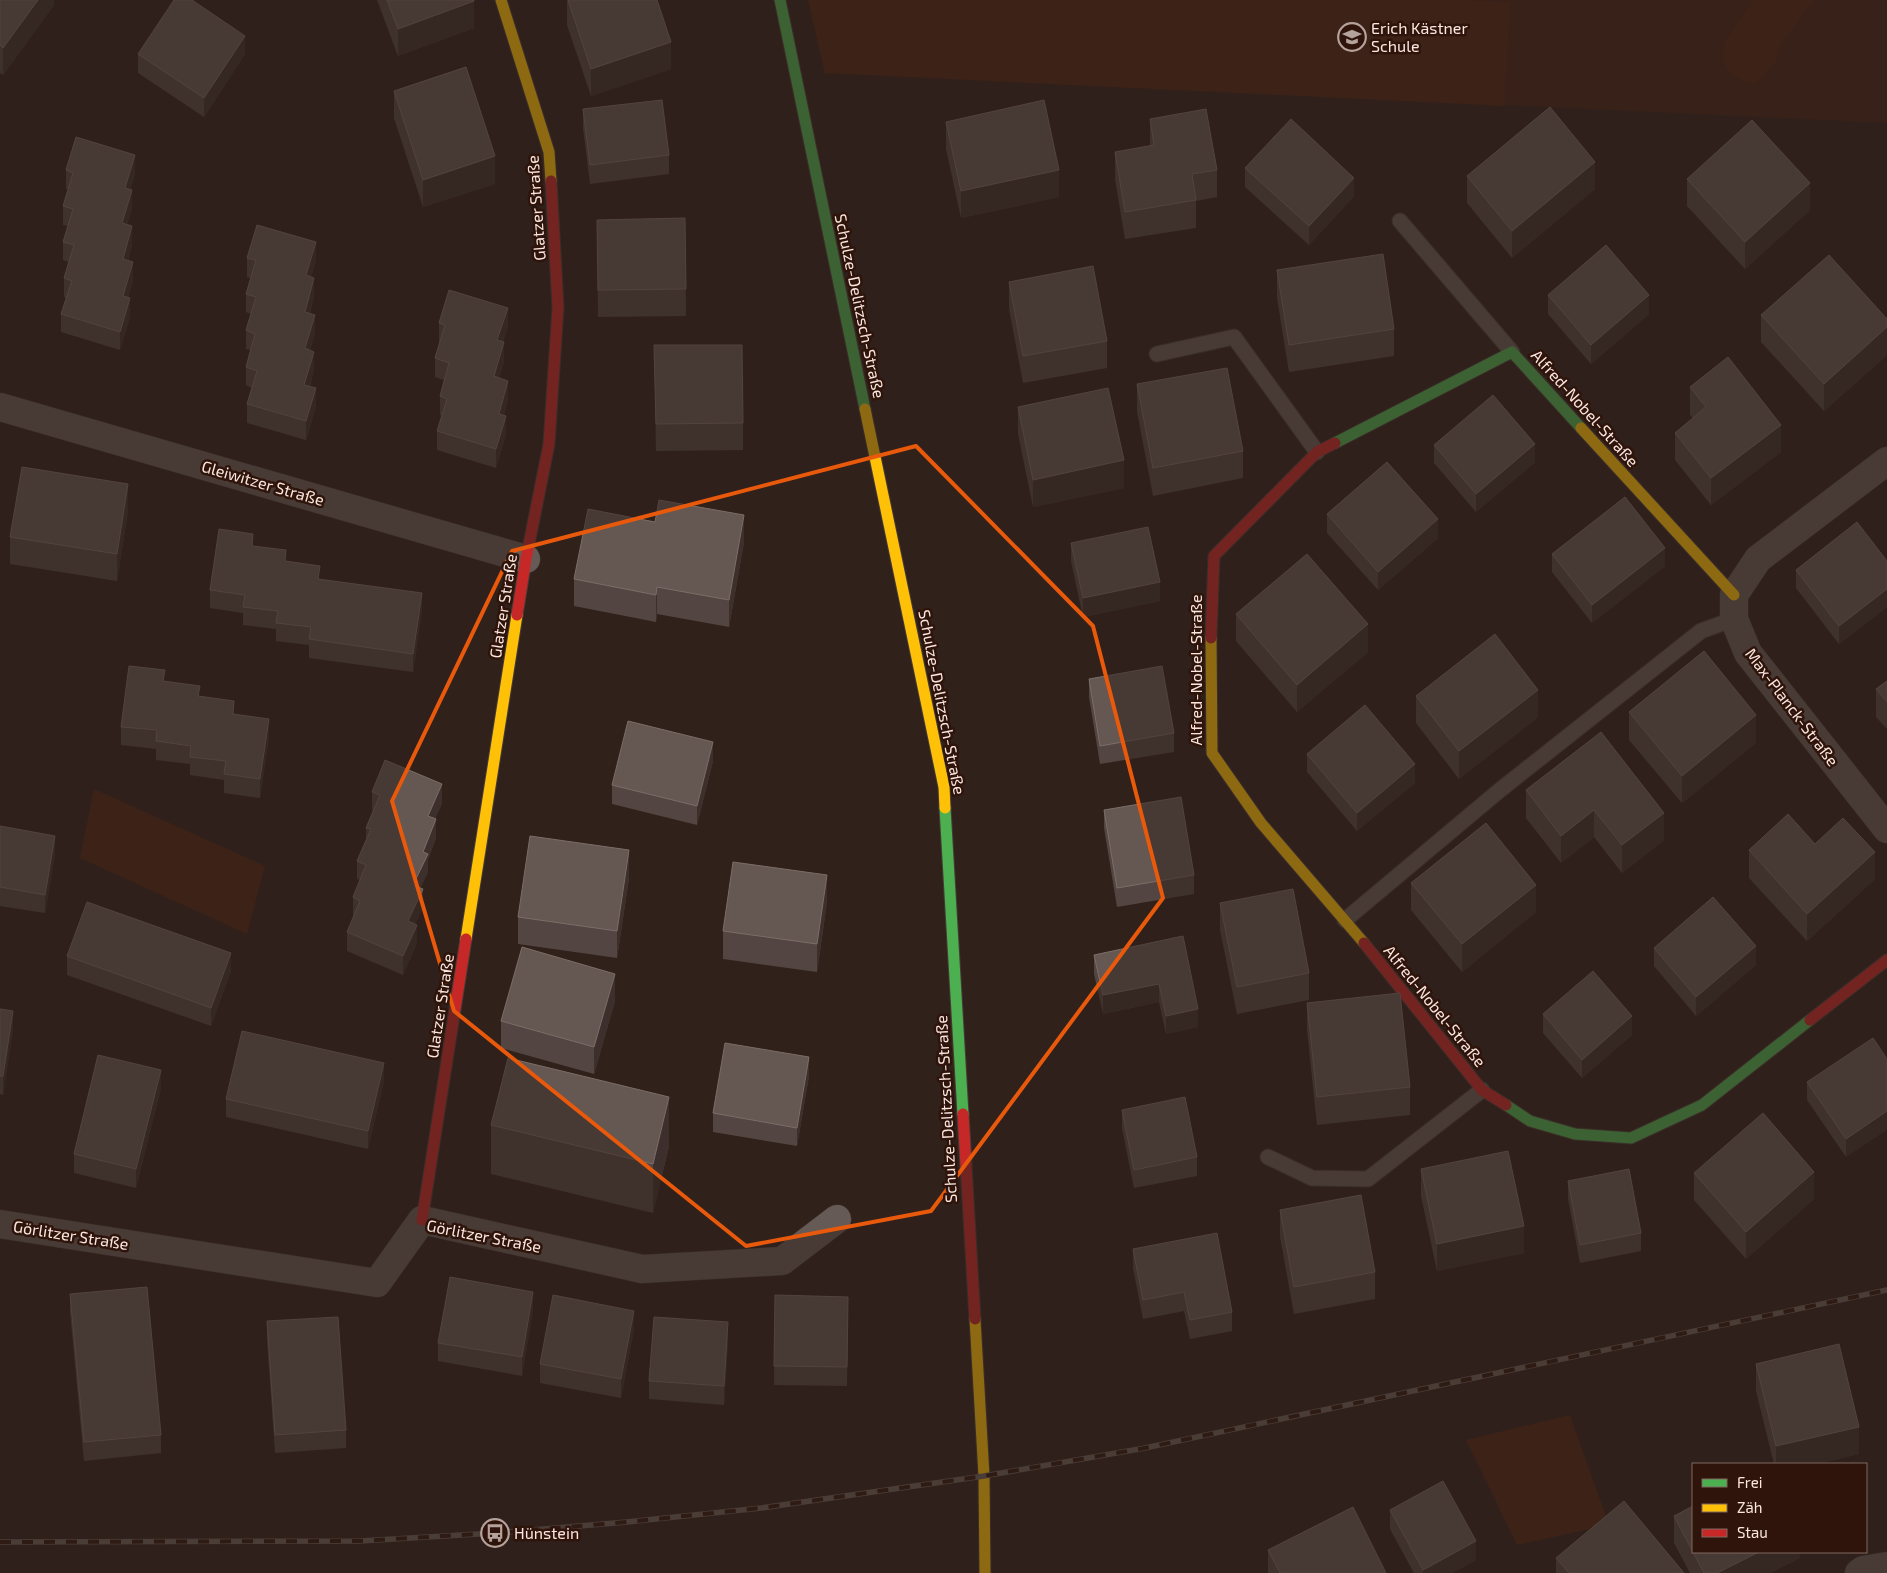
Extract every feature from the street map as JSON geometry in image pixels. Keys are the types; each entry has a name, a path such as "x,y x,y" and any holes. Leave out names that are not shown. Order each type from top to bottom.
{"street":[{"name":"Glatzer Straße","path":"422,1220 526,559 549,444 558,307 550,152 501,0"},
{"name":"Schulze-Delitzsch-Straße","path":"780,0 944,787 983,1466 985,1573"},
{"name":"Alfred-Nobel-Straße","path":"1734,607 1512,352 1318,452 1214,556 1210,666 1212,753 1261,823 1345,920 1482,1090 1530,1121 1575,1134 1631,1138 1702,1105 1887,960"},
{"name":"Gleiwitzer Straße","path":"0,407 526,559"},
{"path":"1734,607 1758,559 1887,461"},
{"name":"Max-Planck-Straße","path":"1734,607 1748,653 1887,829"},
{"name":"Görlitzer Straße","path":"0,1224 377,1283 422,1220 642,1269 782,1261 837,1219"},
{"path":"1859,1573 1863,1570 1887,1566"}],"lane":[{"path":"1400,221 1512,352"},
{"path":"1157,354 1234,337 1318,452"},
{"path":"1345,920 1500,790 1734,607"},
{"path":"1268,1157 1312,1178 1368,1179 1482,1090"}],"highlighted area":[{"path":"916,446 1093,626 1163,898 931,1211 746,1246 454,1011 392,801 512,551"}],"shaded area":[{"name":"Erich Kästner Schule","path":"808,0 1887,0 1887,123 825,73"},
{"path":"808,0 1461,0 1510,2 1505,106 825,73"},
{"path":"1751,0 1814,0 1781,44 1775,63 1756,83 1748,82 1734,75 1725,64 1723,57 1726,40 1751,4"},
{"path":"94,789 265,866 247,934 80,858"},
{"path":"1570,1415 1609,1525 1517,1545 1466,1440"}],"building":[{"path":"0,0 38,0 3,48 0,45"},
{"path":"174,0 192,0 245,36 204,98 138,54"},
{"path":"387,0 474,0 474,1 398,29"},
{"path":"568,0 657,0 671,42 591,69"},
{"path":"466,67 495,156 423,180 394,91"},
{"path":"662,100 669,155 590,165 583,109"},
{"path":"1044,100 1059,170 961,191 946,122"},
{"path":"1550,107 1595,162 1512,231 1467,176"},
{"path":"1206,109 1217,170 1192,174 1196,200 1125,212 1115,152 1154,145 1150,119"},
{"path":"1291,119 1354,178 1309,226 1245,168"},
{"path":"1752,120 1810,183 1745,242 1687,179"},
{"path":"76,137 135,155 125,188 132,190 122,223 132,226 123,259 133,262 123,296 130,298 120,332 61,314 72,281 64,278 74,245 63,242 73,209 63,206 73,173 66,170"},
{"path":"685,218 686,289 598,290 597,220"},
{"path":"257,225 316,242 306,275 314,278 305,312 315,315 305,348 314,352 304,385 316,388 306,421 247,404 257,371 246,367 255,334 246,330 256,297 246,294 256,260 247,258"},
{"path":"1606,245 1649,295 1591,345 1548,295"},
{"path":"1383,254 1394,329 1289,345 1277,270"},
{"path":"1829,255 1887,319 1887,327 1824,384 1761,315"},
{"path":"1093,266 1107,341 1023,356 1009,282"},
{"path":"449,290 508,308 497,340 504,342 494,376 508,381 499,414 506,416 496,449 437,431 447,399 440,396 449,363 435,358 445,325 439,323"},
{"path":"654,345 742,345 743,423 656,424"},
{"path":"1728,357 1781,425 1711,478 1675,433 1706,407 1690,387"},
{"path":"1227,368 1243,451 1153,468 1137,384"},
{"path":"1108,388 1124,460 1033,480 1018,407"},
{"path":"1493,395 1535,444 1476,494 1434,445"},
{"path":"1387,462 1438,519 1378,572 1327,514"},
{"path":"22,467 128,484 117,554 10,537"},
{"path":"1625,497 1665,548 1592,605 1552,554"},
{"path":"659,500 744,515 729,600 657,587 656,595 574,579 588,509 655,522"},
{"path":"1857,522 1887,561 1887,589 1839,626 1796,570"},
{"path":"1148,527 1160,582 1083,598 1071,543"},
{"path":"219,529 253,534 252,546 286,550 285,561 320,566 318,579 422,593 413,654 309,639 311,627 276,623 278,611 243,607 245,595 210,590"},
{"path":"1307,554 1368,624 1297,685 1236,614"},
{"path":"1495,634 1538,690 1459,751 1416,696"},
{"path":"1704,651 1756,715 1682,776 1629,712"},
{"path":"129,666 165,670 163,681 200,686 198,696 234,701 233,714 269,719 260,779 224,774 226,761 190,757 191,746 156,741 157,730 121,727"},
{"path":"1162,666 1174,733 1100,746 1089,679"},
{"path":"1887,681 1887,702 1876,689"},
{"path":"1365,705 1415,764 1357,813 1307,754"},
{"path":"628,721 713,742 697,806 612,785"},
{"path":"1601,732 1664,813 1622,845 1594,810 1561,836 1526,790"},
{"path":"385,760 442,784 428,816 436,819 423,852 428,854 413,885 423,889 408,921 417,925 403,956 347,932 360,901 353,897 366,865 357,861 371,829 366,828 380,795 372,792"},
{"path":"1181,797 1194,875 1117,888 1104,810"},
{"path":"1788,814 1815,844 1843,818 1875,852 1807,914 1749,850"},
{"path":"1486,823 1536,885 1462,944 1411,883"},
{"path":"0,826 55,836 45,895 0,887"},
{"path":"530,836 629,850 617,931 518,917"},
{"path":"733,862 827,875 817,944 723,931"},
{"path":"1293,889 1309,973 1237,987 1220,903"},
{"path":"1713,897 1756,946 1696,997 1654,948"},
{"path":"87,902 231,953 211,1008 67,956"},
{"path":"1183,936 1198,1009 1166,1016 1159,984 1103,995 1094,955"},
{"path":"522,947 615,974 594,1047 501,1021"},
{"path":"1593,971 1632,1016 1582,1060 1543,1014"},
{"path":"1400,993 1410,1087 1317,1097 1307,1003"},
{"path":"0,1009 13,1011 3,1076 0,1076"},
{"path":"242,1031 384,1063 368,1131 226,1099"},
{"path":"1873,1038 1887,1059 1887,1111 1846,1139 1807,1082"},
{"path":"725,1043 809,1057 797,1128 713,1113"},
{"path":"98,1055 161,1070 136,1169 74,1154"},
{"path":"508,1058 669,1097 653,1164 491,1125"},
{"path":"1185,1097 1197,1157 1134,1170 1122,1110"},
{"path":"1763,1113 1814,1172 1746,1232 1694,1173"},
{"path":"1508,1151 1524,1226 1437,1244 1421,1169"},
{"path":"1629,1169 1641,1233 1580,1245 1568,1181"},
{"path":"1361,1195 1375,1272 1294,1287 1280,1210"},
{"path":"1217,1233 1232,1312 1190,1320 1184,1292 1143,1300 1133,1249"},
{"path":"450,1277 533,1292 522,1357 438,1343"},
{"path":"147,1287 161,1435 84,1442 70,1294"},
{"path":"553,1295 634,1311 621,1379 540,1364"},
{"path":"775,1295 848,1297 847,1367 774,1366"},
{"path":"338,1317 346,1430 275,1435 267,1321"},
{"path":"654,1317 728,1322 724,1386 649,1381"},
{"path":"1839,1344 1859,1427 1776,1446 1756,1364"},
{"path":"1443,1481 1476,1541 1423,1570 1390,1510"},
{"path":"1624,1501 1684,1573 1569,1573 1556,1558"},
{"path":"1353,1507 1386,1573 1280,1573 1268,1550"},
{"path":"1692,1507 1692,1550 1674,1516"},
{"path":"1693,1553 1757,1553 1717,1573 1704,1573"}],"railway":[{"path":"0,1542 360,1541 495,1533 761,1508 984,1476 1145,1448 1887,1290"}],"traffic: fast":[{"path":"780,0 865,409"},
{"path":"1335,443 1512,352 1581,428"},
{"path":"945,808 963,1114"},
{"path":"1506,1105 1530,1121 1575,1134 1631,1138 1702,1105 1810,1020"}],"traffic: slow":[{"path":"501,0 549,152 551,181"},
{"path":"865,409 944,787 945,808"},
{"path":"1581,428 1734,595"},
{"path":"466,939 517,615"},
{"path":"1211,638 1212,753 1261,823 1364,943"},
{"path":"975,1319 984,1476 985,1573"}],"traffic: jam":[{"path":"517,615 549,444 558,307 551,181"},
{"path":"1211,638 1214,556 1317,452 1335,443"},
{"path":"422,1220 466,939"},
{"path":"1364,943 1482,1090 1506,1105"},
{"path":"1810,1020 1887,960"},
{"path":"963,1114 975,1319"}],"place":[{"name":"Erich Kästner Schule","path":"1352,37"},
{"name":"Hünstein","path":"495,1533"}]}
